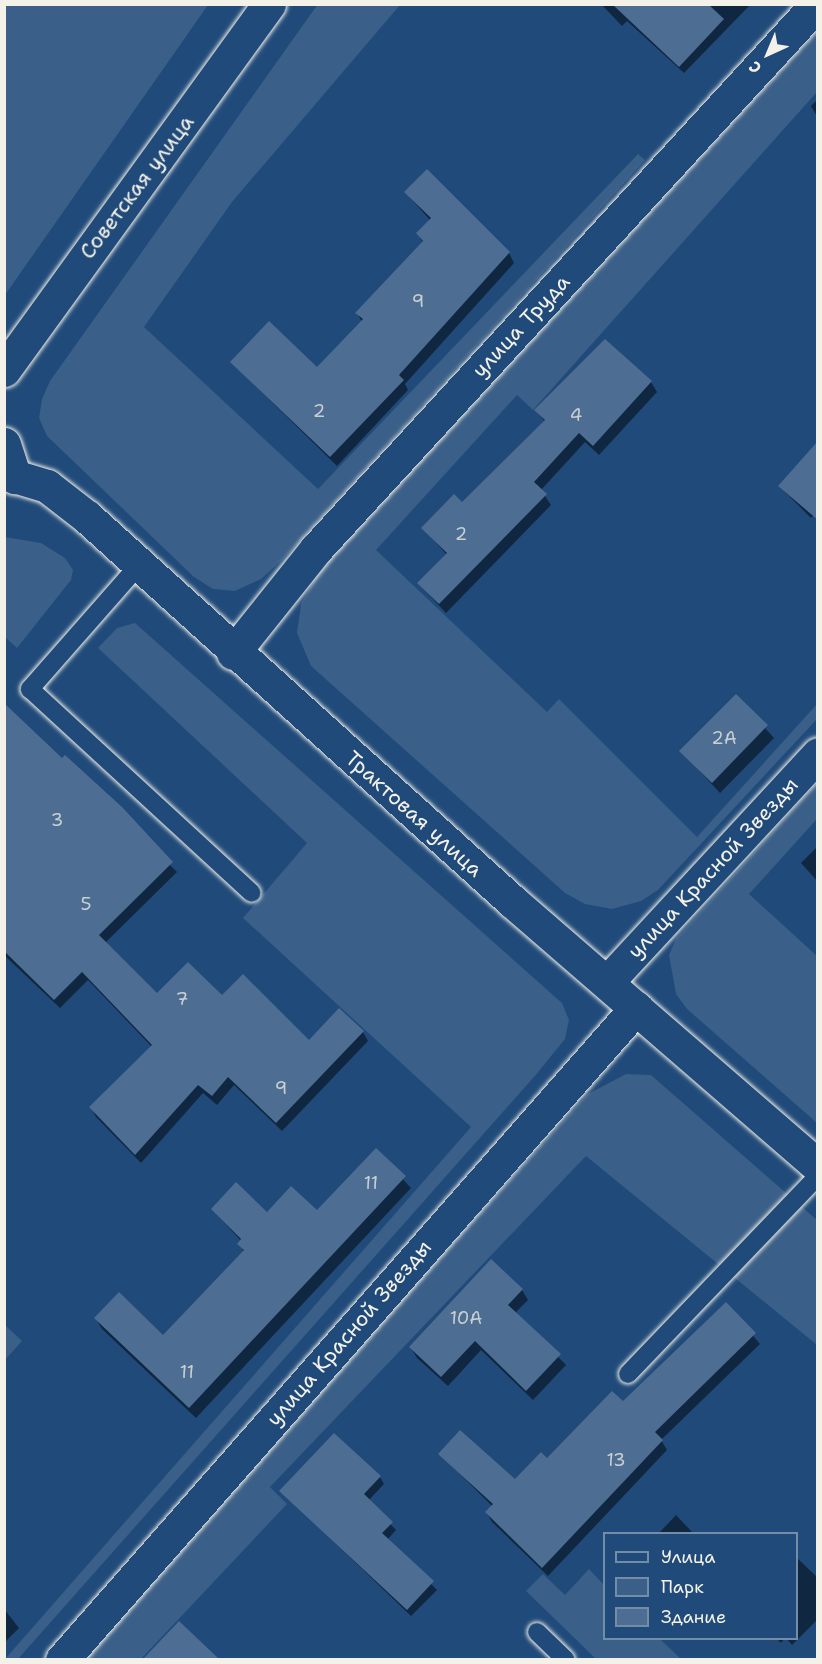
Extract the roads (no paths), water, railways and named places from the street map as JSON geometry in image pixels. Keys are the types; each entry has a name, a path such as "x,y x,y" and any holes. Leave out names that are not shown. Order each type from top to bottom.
{"main road":[{"name":"Советская улица","path":"4,370 269,4"},
{"name":"улица Труда","path":"233,653 315,549 817,4"},
{"path":"4,444 10,475"},
{"name":"Трактовая улица","path":"10,475 47,486 87,517 233,653 512,901 608,981 818,1166"},
{"name":"улица Красной Звезды","path":"608,981 818,754"},
{"name":"улица Красной Звезды","path":"62,1659 636,1008"}],"lane":[{"path":"138,566 30,689 252,893"},
{"path":"628,1374 818,1176"},
{"path":"537,1632 566,1659"}]}
